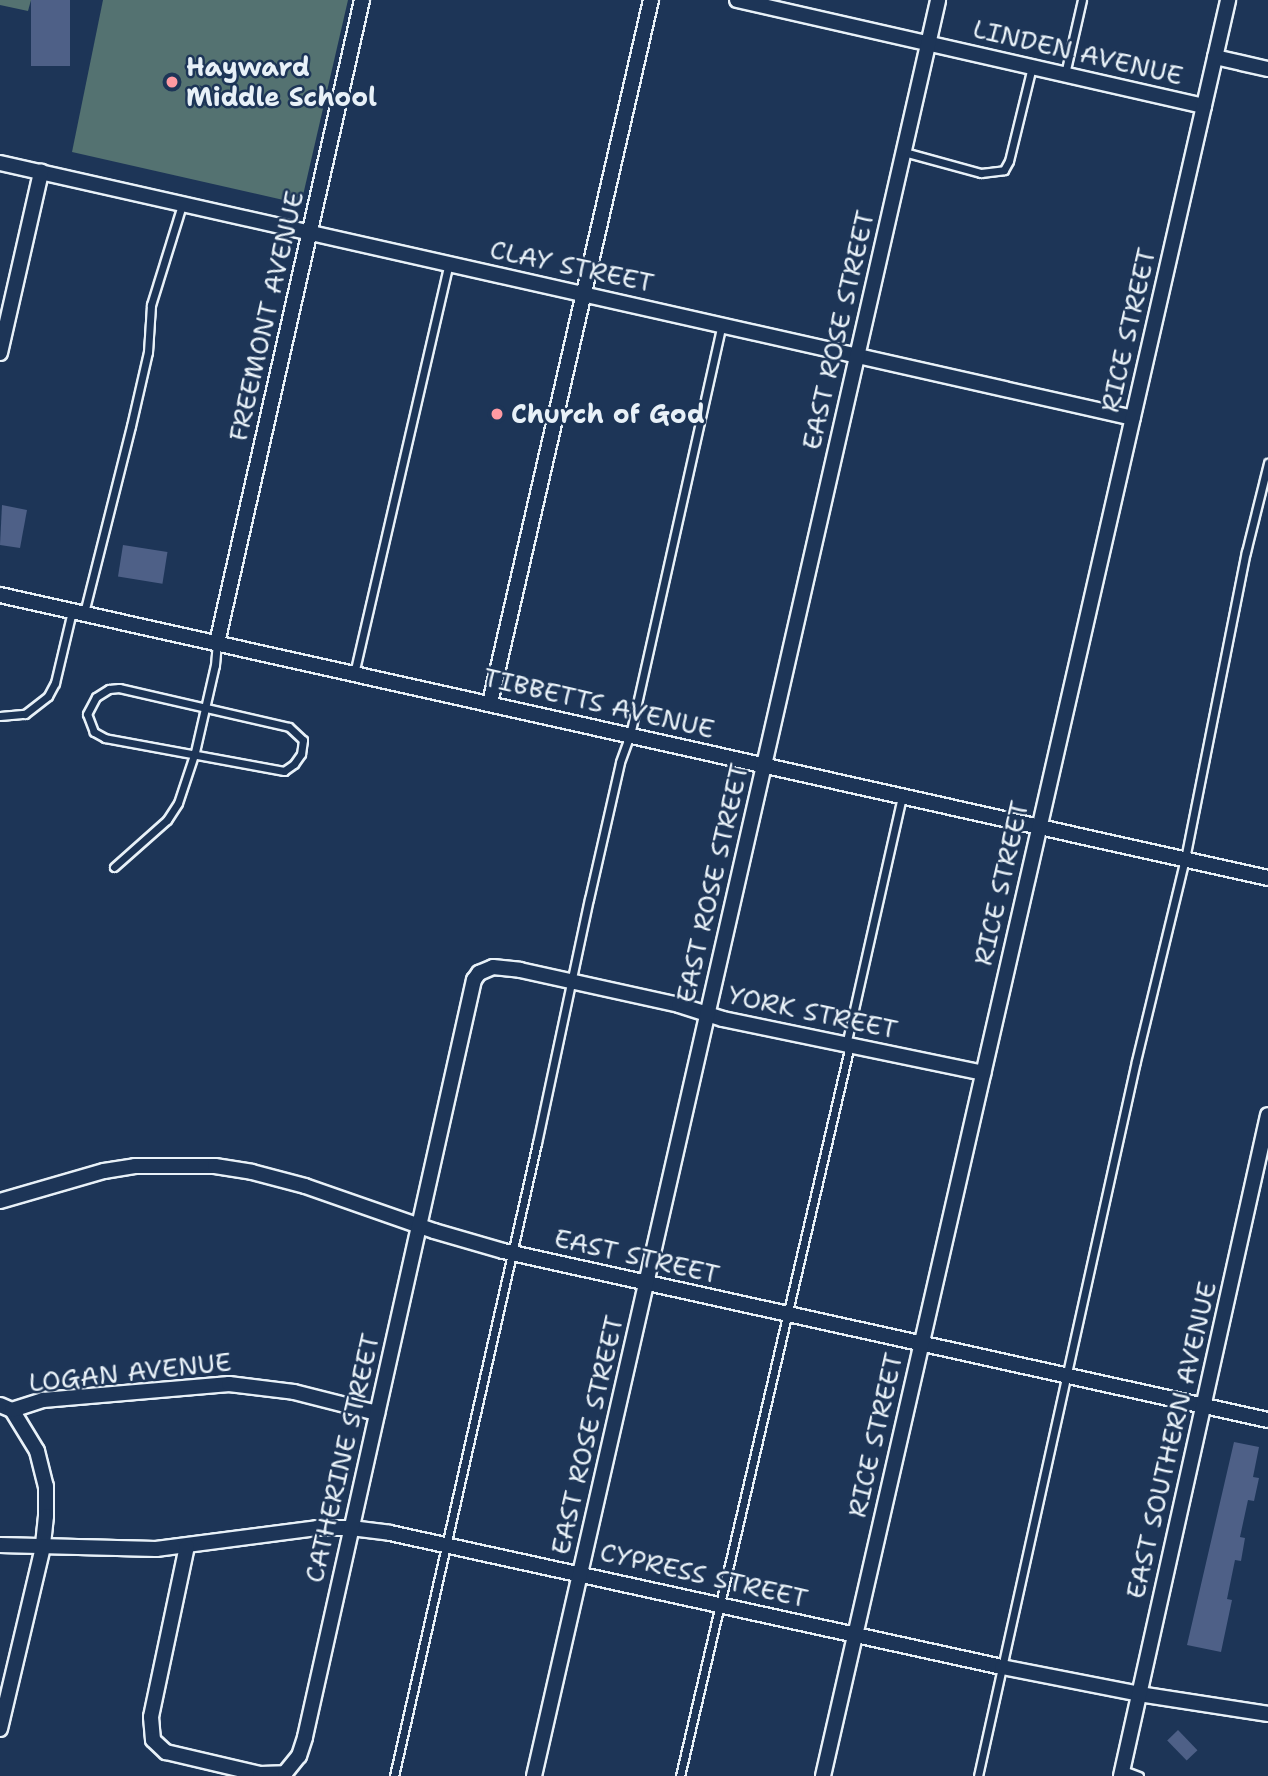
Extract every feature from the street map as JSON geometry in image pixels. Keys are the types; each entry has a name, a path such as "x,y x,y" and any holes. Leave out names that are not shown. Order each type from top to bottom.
{"street":[{"name":"FREEMONT AVENUE","path":"217,643 362,0"},
{"path":"490,703 651,0"},
{"name":"LINDEN AVENUE","path":"737,0 1204,106"},
{"name":"EAST ROSE STREET","path":"534,1776 938,0"},
{"name":"RICE STREET","path":"822,1776 1228,0"},
{"name":"LINDEN AVENUE","path":"1215,57 1268,69"},
{"name":"CLAY STREET","path":"0,163 1133,418"},
{"path":"0,353 41,172"},
{"name":"TIBBETTS AVENUE","path":"0,595 1268,878"},
{"name":"YORK STREET","path":"455,1063 474,980 479,973 493,967 573,981 679,1004 708,1014 983,1073"},
{"name":"CATHERINE STREET","path":"187,1546 150,1730 160,1749 260,1774 286,1775 299,1756 305,1737 455,1063"},
{"name":"EAST SOUTHERN AVENUE","path":"1121,1773 1268,1115"},
{"name":"EAST STREET","path":"0,1201 104,1171 135,1166 215,1166 305,1186 419,1226 510,1252 1268,1420"},
{"name":"LOGAN AVENUE","path":"6,1408 43,1400 229,1384 294,1392 377,1413"},
{"path":"1,1723 43,1547 46,1516 43,1468 37,1451 6,1408"},
{"name":"CYPRESS STREET","path":"0,1545 156,1549 317,1528 351,1528 580,1573 1002,1667 1139,1694 1268,1714"}],"lane":[{"path":"1065,74 1082,0"},
{"path":"904,152 981,173 1004,170 1009,161 1032,66"},
{"path":"0,716 26,714 48,695 55,683 78,612 137,401 148,352 151,305 182,205"},
{"path":"354,674 449,264"},
{"path":"394,1776 615,787 630,735 722,325"},
{"path":"978,1776 1185,859 1246,552 1268,463"},
{"path":"114,867 167,820 182,793 195,752 217,643"},
{"path":"119,688 205,707 289,727 303,740 301,754 285,771 195,752 105,738 94,732 87,715 96,697 109,689 119,688"},
{"path":"680,1776 848,1045 902,797"},
{"path":"1121,1773 1139,1776"}],"green space":[{"path":"0,0 31,0 28,11 0,5"},
{"name":"Hayward Middle School","path":"103,0 348,0 301,204 72,152"}],"building":[{"path":"31,0 70,0 70,66 31,66"},
{"path":"2,505 27,510 20,548 0,545"},
{"path":"123,545 167,552 162,584 118,577"},
{"path":"1234,1442 1259,1447 1253,1477 1259,1478 1254,1501 1248,1500 1240,1537 1245,1538 1241,1561 1235,1560 1227,1599 1232,1600 1221,1652 1187,1645"},
{"path":"1178,1730 1197,1750 1187,1761 1167,1740"}],"place":[{"name":"Hayward Middle School","path":"172,82"},
{"name":"Church of God","path":"497,414"}]}
